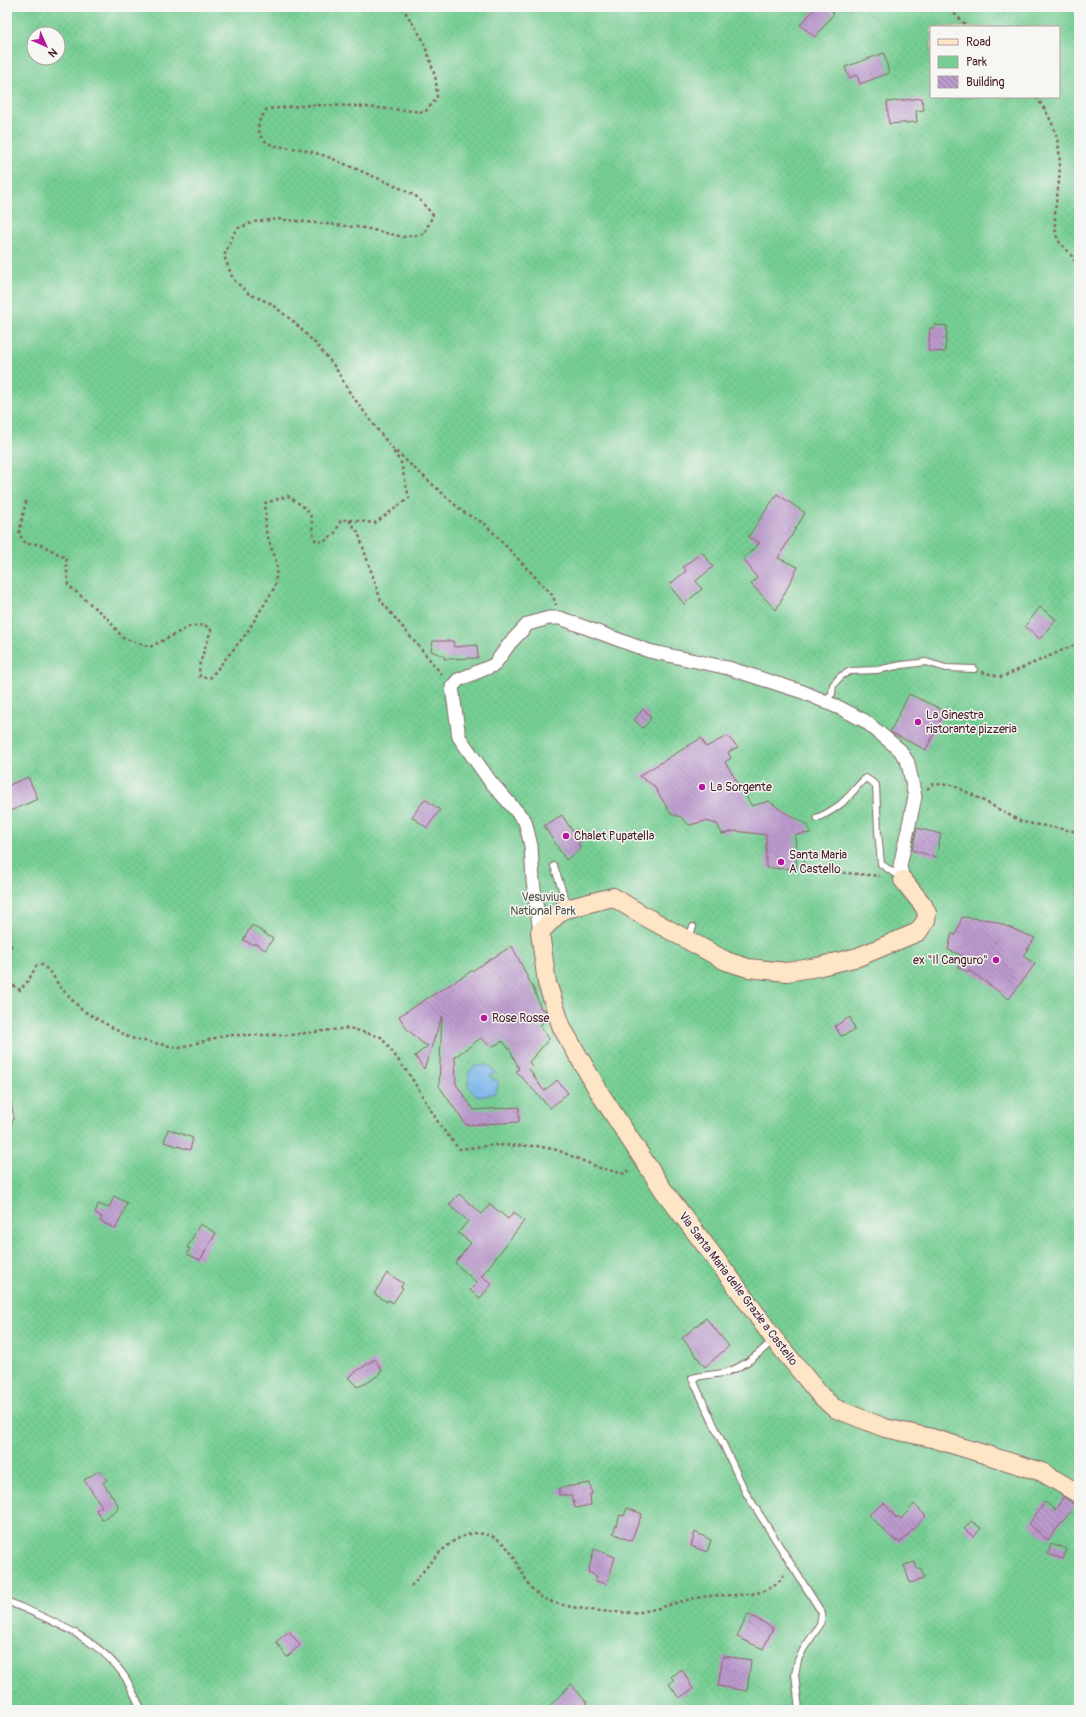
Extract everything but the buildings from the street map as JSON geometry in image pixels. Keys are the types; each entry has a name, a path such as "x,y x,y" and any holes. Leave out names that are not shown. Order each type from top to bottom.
{"street":[{"path":"452,687 458,680 494,665 510,643 528,624 549,618 560,618 650,651 728,668 804,692 865,721 900,750 908,763 915,797 900,866 903,880 923,904 927,913 923,926 918,932 912,935 858,957 817,967 787,972 748,968 726,961 690,934 613,897 562,910 540,932"},
{"name":"Via Santa Maria delle Grazie a Castello","path":"452,687 459,737 490,780 525,821 531,846 533,881 547,983 562,1028 601,1096 664,1191 731,1279 774,1339 820,1395 834,1408 885,1428 932,1438 1042,1472 1079,1494"}],"lane":[{"path":"823,701 832,694 833,685 841,676 850,671 877,670 926,662 946,668 974,670"},
{"path":"817,818 834,810 847,798 856,786 866,778 876,785 881,864 903,880"},
{"path":"856,786 856,794"},
{"path":"554,866 568,909"},
{"path":"7,1099 10,1117 7,1126"},
{"path":"774,1339 759,1354 743,1365 723,1373 705,1374 692,1378 746,1492 822,1613 820,1625 804,1648 798,1660 795,1674 799,1710"},
{"path":"7,1600 90,1642 103,1652 125,1678 142,1710"}],"path":[{"path":"26,501 18,534 26,544 40,544 66,558 68,584 107,618 123,638 150,647 190,626 205,625 211,630 199,666 200,677 210,678 246,634 275,587 278,564 266,532 265,503 288,496 305,508 311,518 311,532 316,541 324,542 335,533 342,520 375,523 409,498 401,463 350,393 335,367 317,345 294,322 270,303 249,294 233,280 224,256 236,229 254,222 276,219 365,228 402,237 424,234 432,215 417,197 398,187 326,156 300,149 276,146 267,143 260,136 258,122 267,109 312,105 355,106 425,112 437,98 436,80 422,38 402,7"},
{"path":"944,7 956,15 967,26"},
{"path":"1037,98 1043,106 1059,143 1059,181 1054,219 1056,236 1058,241 1073,257 1079,272"},
{"path":"390,446 463,512 485,524 553,596 560,618"},
{"path":"350,520 358,532 381,601 452,687"},
{"path":"974,670 1002,677 1079,643"},
{"path":"915,797 934,784 952,786 971,794 1022,822 1079,832"},
{"path":"796,856 803,856 805,871 812,870 885,877"},
{"path":"7,940 11,946 8,960 11,984 16,988 20,990 28,981 37,965 43,965 54,977 59,986 82,1010 130,1038 179,1048 226,1035 289,1035 349,1028 381,1037 412,1077 441,1127 459,1149 495,1145 537,1146 557,1150 600,1168 625,1174 633,1165 636,1149"},
{"path":"411,1586 441,1552 456,1539 473,1534 484,1534 496,1538 515,1558 533,1590 546,1600 594,1611 639,1612 703,1596 754,1594 772,1587 783,1577 791,1562"}],"green space":[{"name":"Vesuvius National Park","path":"7,7 1079,7 1079,1710 7,1710"}],"water":[{"path":"487,1065 496,1073 490,1075 492,1079 499,1081 496,1092 487,1096 476,1096 468,1086 469,1073 474,1066"}],"place":[{"name":"La Ginestra ristorante pizzeria","path":"918,722"},
{"name":"La Sorgente","path":"702,787"},
{"name":"Chalet Pupatella","path":"566,836"},
{"name":"Santa Maria A Castello","path":"781,862"},
{"name":"ex \"Il Canguro\"","path":"996,960"},
{"name":"Rose Rosse","path":"484,1018"}]}
